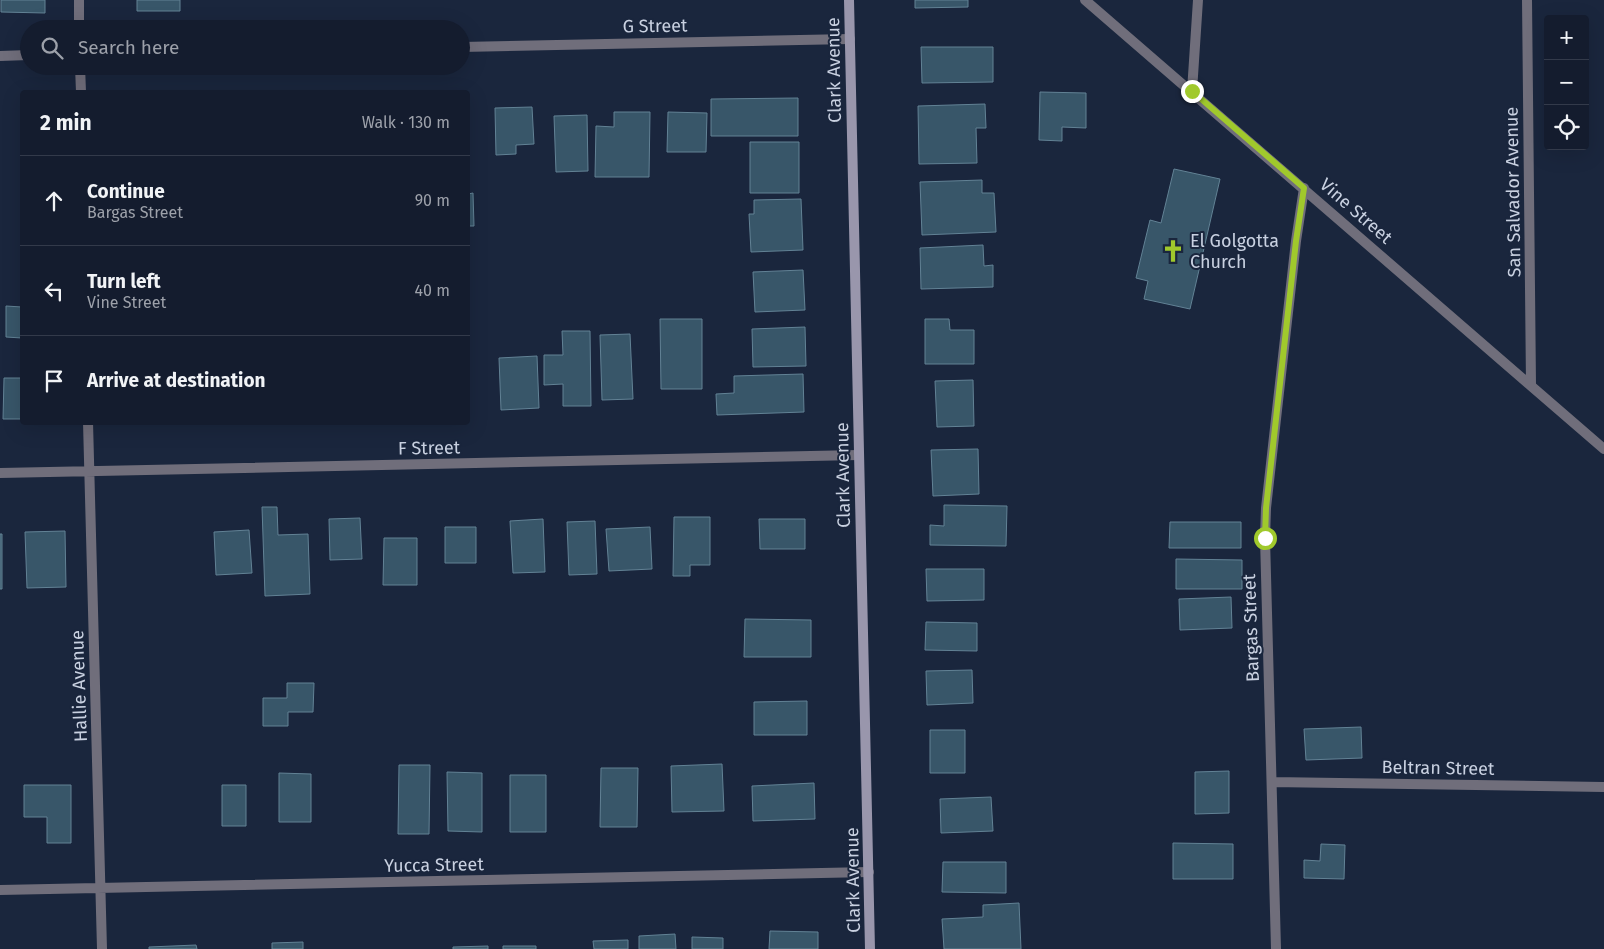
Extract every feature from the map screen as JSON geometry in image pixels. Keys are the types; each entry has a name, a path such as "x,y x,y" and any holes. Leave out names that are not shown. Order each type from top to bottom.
{"street":[{"path":"79,0 79,20"},
{"name":"Clark Avenue","path":"849,0 870,949"},
{"name":"Vine Street","path":"1085,0 1604,448"},
{"path":"1192,91 1198,0"},
{"name":"San Salvador Avenue","path":"1528,0 1531,385"},
{"name":"G Street","path":"470,46 850,39"},
{"path":"0,56 20,55"},
{"path":"80,75 81,90"},
{"name":"Bargas Street","path":"1276,949 1265,538 1266,508 1296,241 1304,188"},
{"name":"Hallie Avenue","path":"88,425 102,949"},
{"name":"F Street","path":"0,474 859,455"},
{"name":"Beltran Street","path":"1272,782 1604,787"},
{"name":"Yucca Street","path":"0,890 869,872"}],"building":[{"path":"1,0 45,0 45,13 1,12"},
{"path":"137,0 180,0 180,11 137,11"},
{"path":"915,0 968,0 968,7 915,8"},
{"path":"921,47 993,47 993,82 922,83"},
{"path":"1040,92 1086,93 1086,128 1062,127 1062,141 1039,140"},
{"path":"798,98 798,136 711,136 711,99"},
{"path":"985,104 986,128 976,128 977,163 919,164 918,106"},
{"path":"532,107 534,144 516,145 516,154 496,155 495,108"},
{"path":"614,112 650,112 649,177 595,177 596,126 614,127"},
{"path":"668,112 707,113 706,152 667,152"},
{"path":"587,115 588,171 556,172 554,116"},
{"path":"750,142 799,142 799,193 750,193"},
{"name":"El Golgotta Church","path":"1174,169 1220,179 1190,309 1144,299 1148,281 1136,278 1150,220 1161,223"},
{"path":"982,180 982,193 994,193 996,232 922,235 920,182"},
{"path":"473,193 474,226 470,226 470,194"},
{"path":"801,199 803,250 751,252 749,214 754,214 754,200"},
{"path":"983,245 984,266 993,265 993,287 921,289 920,248"},
{"path":"803,270 805,310 755,312 753,272"},
{"path":"6,306 20,307 20,338 6,337"},
{"path":"660,319 702,319 702,389 661,389"},
{"path":"925,319 949,319 950,330 974,330 974,364 925,364"},
{"path":"805,327 806,366 753,367 752,329"},
{"path":"562,331 590,331 591,406 563,406 563,384 544,385 544,355 563,355"},
{"path":"630,334 633,399 602,400 600,335"},
{"path":"537,356 539,408 501,410 499,358"},
{"path":"803,374 804,412 717,415 716,394 734,393 734,376"},
{"path":"4,378 20,378 20,419 3,419"},
{"path":"973,380 974,426 937,427 935,381"},
{"path":"978,449 979,494 933,496 931,450"},
{"path":"944,505 1007,506 1006,546 930,545 930,525 944,526"},
{"path":"262,507 277,507 278,535 308,534 310,594 265,596"},
{"path":"674,517 710,517 710,565 690,565 690,576 673,576"},
{"path":"360,518 362,559 330,560 329,519"},
{"path":"543,519 545,572 513,573 510,521"},
{"path":"759,519 805,519 805,549 760,549"},
{"path":"595,521 597,574 569,575 567,522"},
{"path":"1170,522 1241,522 1241,548 1169,548"},
{"path":"445,527 476,527 476,563 445,563"},
{"path":"650,527 652,569 609,571 606,529"},
{"path":"249,530 252,573 216,575 214,532"},
{"path":"65,531 66,587 27,588 25,532"},
{"path":"0,534 2,534 2,589 0,589"},
{"path":"384,538 417,538 417,585 383,585"},
{"path":"1176,559 1242,560 1242,589 1176,589"},
{"path":"926,569 984,569 984,600 927,601"},
{"path":"1231,597 1232,628 1180,630 1179,599"},
{"path":"745,619 811,620 811,657 744,657"},
{"path":"926,622 977,623 977,651 925,650"},
{"path":"972,670 973,703 927,705 926,671"},
{"path":"287,683 314,683 313,712 288,712 288,726 263,726 263,698 287,698"},
{"path":"807,701 807,735 754,735 754,702"},
{"path":"1361,727 1362,758 1306,760 1304,729"},
{"path":"930,730 965,730 965,773 930,773"},
{"path":"722,764 724,811 672,812 671,766"},
{"path":"399,765 430,765 429,834 398,834"},
{"path":"601,768 638,768 637,827 600,827"},
{"path":"1229,771 1229,813 1195,814 1195,772"},
{"path":"447,772 482,773 482,832 448,831"},
{"path":"279,773 311,774 311,822 279,822"},
{"path":"510,775 546,775 546,832 510,832"},
{"path":"814,783 815,819 753,821 752,786"},
{"path":"24,785 71,785 71,843 47,843 47,817 24,817"},
{"path":"222,785 246,785 246,826 222,826"},
{"path":"991,797 993,831 941,833 940,799"},
{"path":"1173,843 1233,844 1233,879 1173,879"},
{"path":"1321,844 1345,845 1344,879 1304,878 1304,860 1320,861"},
{"path":"943,862 1006,862 1006,893 942,892"},
{"path":"1019,903 1021,949 944,949 942,919 983,917 983,905"},
{"path":"770,931 818,932 818,949 769,949"},
{"path":"675,934 676,949 639,949 639,936"},
{"path":"692,937 723,938 723,949 692,949"},
{"path":"628,940 628,949 594,949 593,941"},
{"path":"303,942 303,949 272,949 272,943"},
{"path":"196,945 197,949 149,949 149,947"},
{"path":"488,946 488,949 453,949 453,947"},
{"path":"503,946 536,946 536,949 503,949"}],"place":[{"name":"El Golgotta Church","path":"1173,251"}],"route":[{"path":"1192,91 1304,188 1296,241 1266,508 1265,538"}]}
